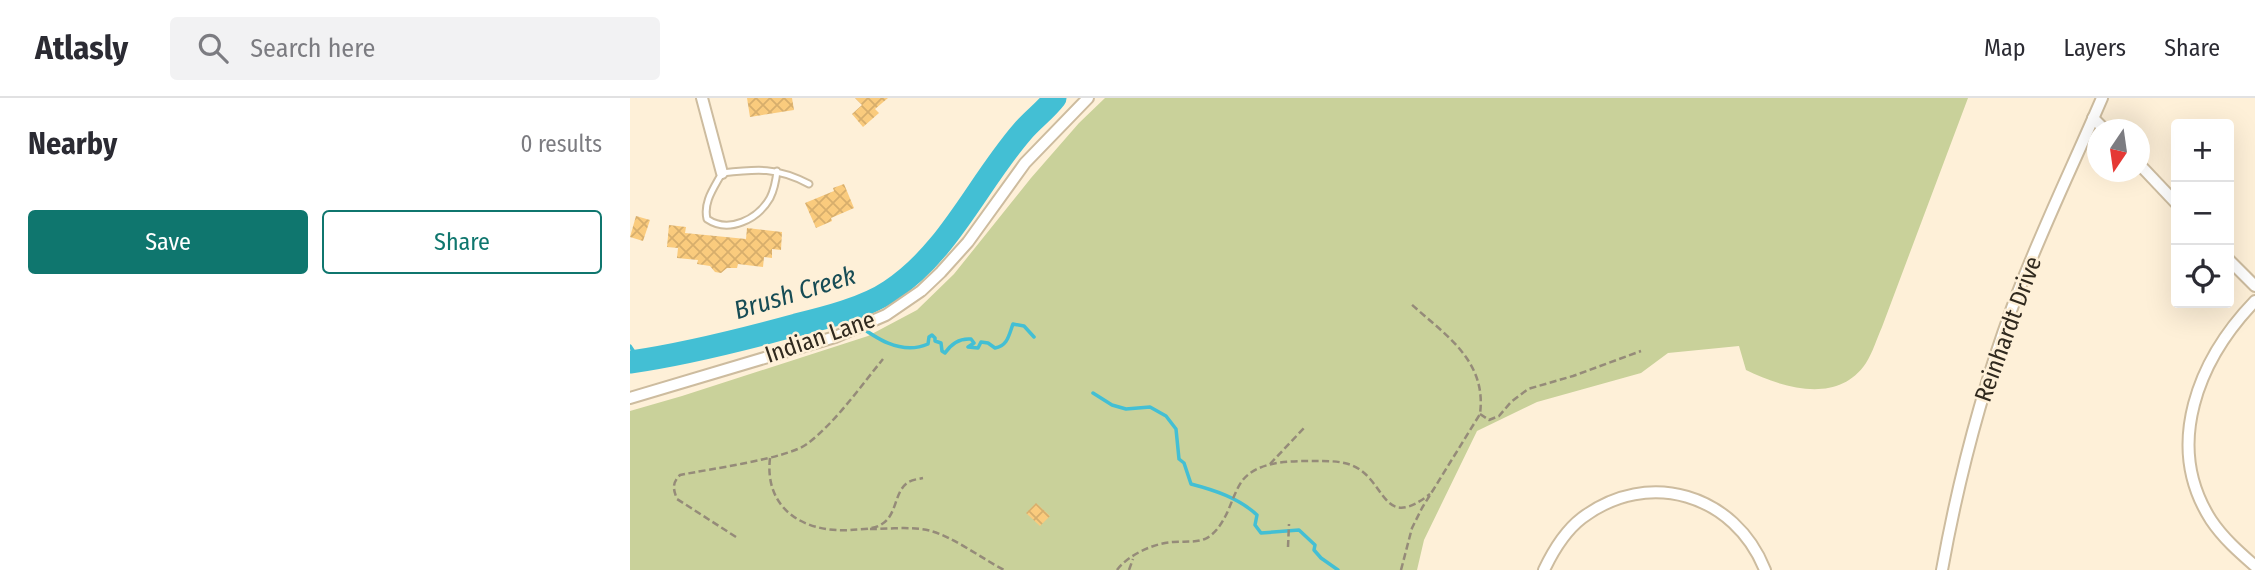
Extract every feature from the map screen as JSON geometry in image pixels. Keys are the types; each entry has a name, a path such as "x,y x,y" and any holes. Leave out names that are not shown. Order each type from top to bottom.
{"street":[{"path":"702,98 722,173"},
{"name":"Indian Lane","path":"630,398 835,337 886,315 921,291 941,272 968,242 1025,163 1088,98"},
{"name":"Reinhardt Drive","path":"1942,570 1962,471 1986,384 2034,255 2102,98"},
{"path":"2150,176 2171,199"},
{"path":"2234,265 2255,286"},
{"path":"2255,301 2229,329 2204,376 2193,408 2188,454 2191,472 2210,518 2233,546 2255,566"},
{"path":"1544,570 1566,533 1580,519 1615,499 1652,492 1690,497 1717,510 1746,536 1759,554 1765,570"}],"lane":[{"path":"777,171 773,192 763,208 743,222 723,225 707,219 708,198 722,173 757,169 777,171 808,184"}],"path":[{"path":"1401,570 1412,528 1480,414 1481,385 1462,351 1410,303"},
{"path":"1480,414 1489,420 1499,416 1528,389 1641,351"},
{"path":"736,537 677,499 673,490 675,481 680,475 770,457 807,444 883,359"},
{"path":"1269,466 1304,428"},
{"path":"770,457 768,472 773,487 784,508 800,523 837,531 912,528 929,531 942,535 1004,570"},
{"path":"1117,570 1125,561 1154,546 1205,538 1216,530 1243,481 1262,467 1308,461 1345,463 1359,469 1383,499 1395,506 1405,507 1417,503 1430,494"},
{"path":"867,529 881,524 890,516 900,492 907,483 923,478"},
{"path":"1288,547 1289,524"},
{"path":"1129,570 1135,556"}],"green space":[{"path":"1105,98 1968,98 1875,345 1866,363 1854,376 1841,384 1825,388 1793,387 1746,370 1739,346 1668,353 1641,373 1537,402 1477,431 1424,540 1417,570 630,570 630,411 868,336 917,310 954,274 1031,178 1079,123"}],"building":[{"path":"747,98 792,98 794,110 750,117"},
{"path":"855,98 888,98 875,109 879,113 863,127 852,114 862,105"},
{"path":"844,184 854,208 816,228 805,203"},
{"path":"636,216 650,220 643,241 630,237"},
{"path":"669,225 686,227 685,233 746,239 747,228 782,232 781,250 772,249 772,258 764,257 763,267 738,264 737,268 715,272 710,266 697,264 698,260 677,258 678,248 667,247"},
{"path":"1036,503 1050,516 1040,526 1026,513"}],"waterway":[{"name":"Brush Creek","path":"630,362 713,346 819,319 857,307 890,291 929,257 1006,152 1055,98"},
{"path":"841,313 882,341 905,348 928,344 932,335 935,341 941,343 945,353 956,342 967,339 974,343 968,347 978,348 981,342 999,347 1007,339 1013,324 1024,326 1034,337"},
{"path":"630,346 636,355 636,361"},
{"path":"1093,393 1112,405 1126,409 1150,407 1166,416 1176,429 1179,459 1184,463 1191,484 1226,495 1250,509 1257,515 1255,525 1261,533 1299,530 1315,545 1314,550 1321,558 1338,570"}]}
